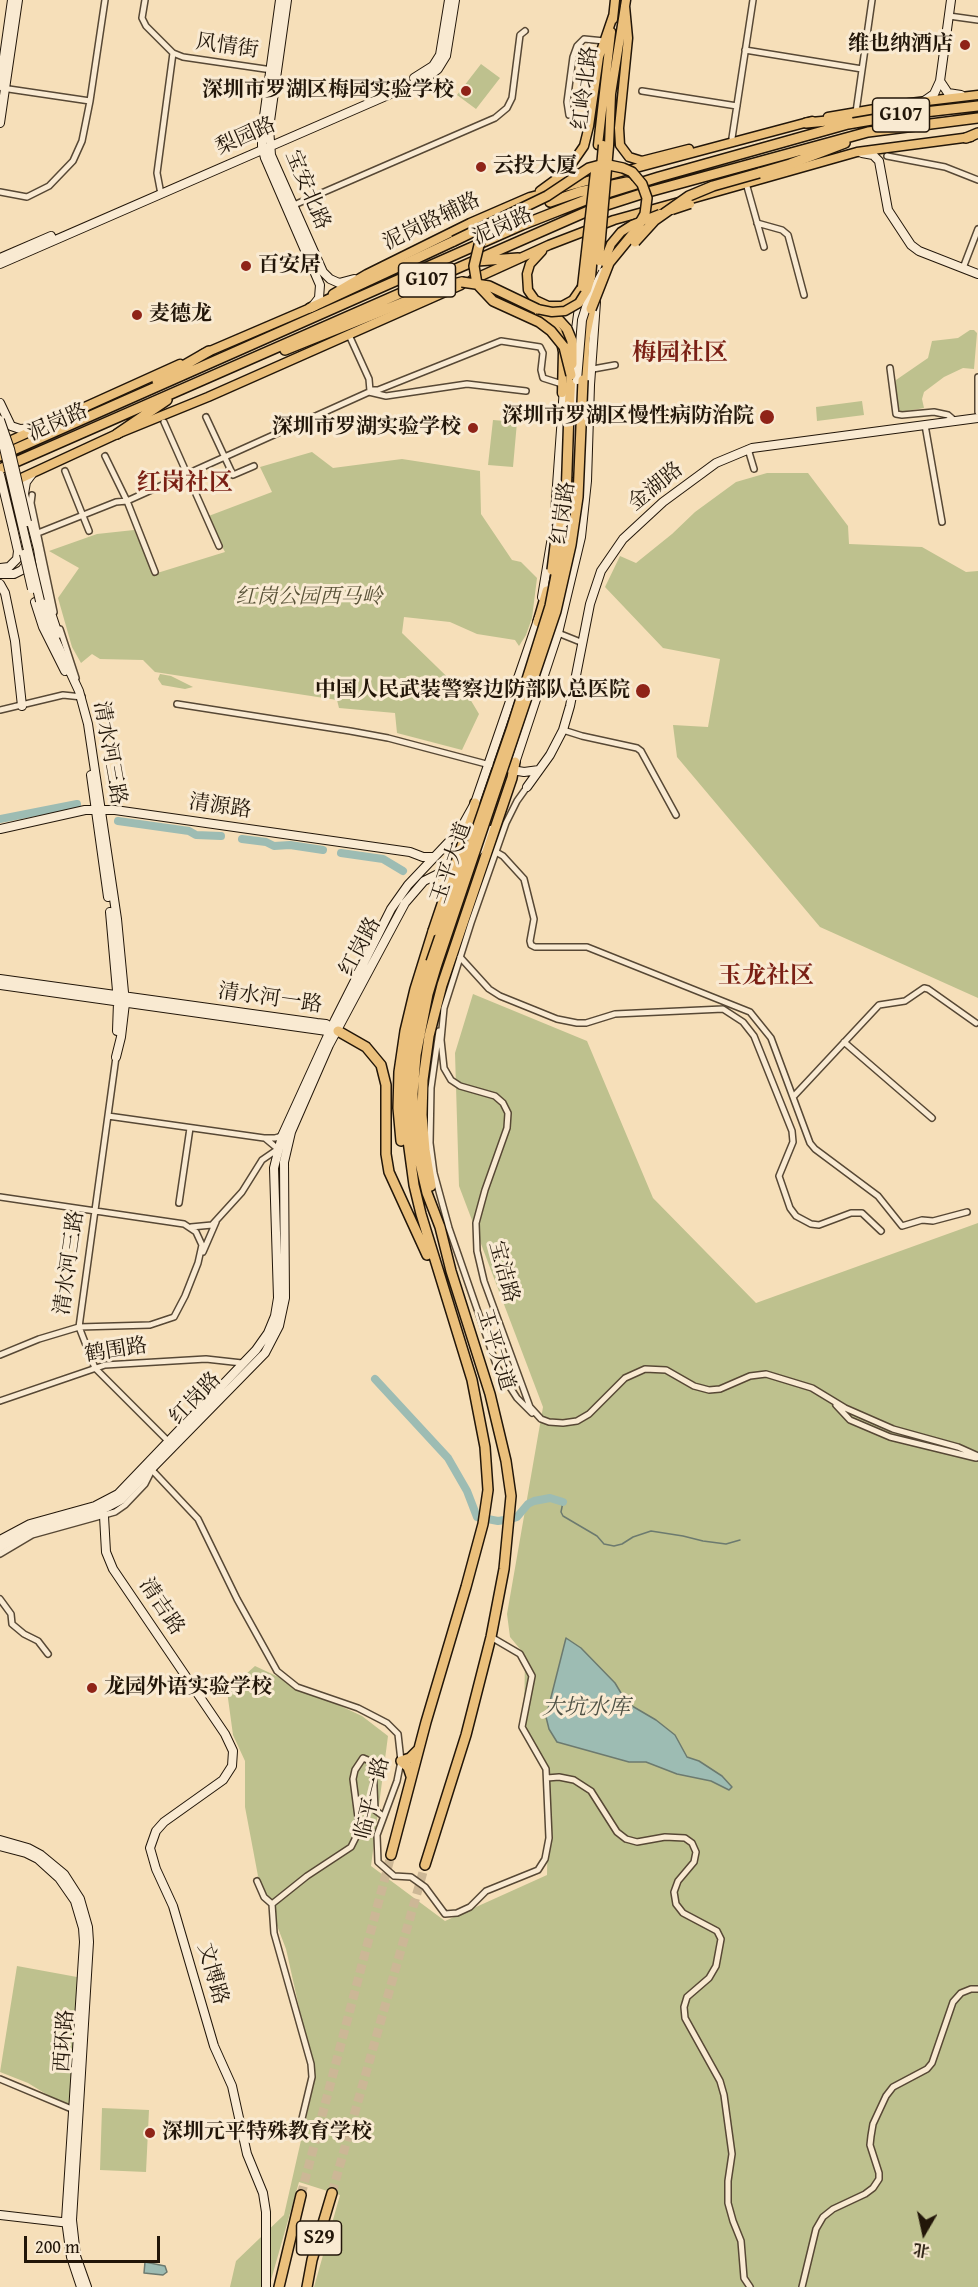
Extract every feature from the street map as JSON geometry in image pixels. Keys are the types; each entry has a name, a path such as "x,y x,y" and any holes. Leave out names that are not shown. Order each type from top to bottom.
{"highway":[{"name":"泥岗路","path":"0,455 552,213 658,177 825,130 875,119 978,106"},
{"name":"泥岗路","path":"0,469 588,211 652,191 868,132 978,118"},
{"path":"806,123 875,119"},
{"path":"591,309 618,261 643,232 666,211 698,192 823,152 868,132"},
{"path":"966,138 978,135"},
{"path":"310,308 370,277 541,200 589,168 610,164 624,168 637,177 645,191 645,214 636,230 604,262 591,309"},
{"path":"574,377 566,352 554,333 539,322 489,298 480,289 474,273 476,253 484,235 498,225 550,202 596,188 658,177"},
{"path":"469,262 518,258"},
{"path":"315,318 370,277"},
{"path":"245,362 280,352 444,286 460,284 489,286 539,307"},
{"name":"玉平大道","path":"491,1637 504,1569 511,1496 507,1461 472,1333 419,1164 413,1094 416,1055 434,963 550,606 565,529 569,411 574,377 573,348 570,334 558,320 539,307"},
{"name":"玉平大道","path":"418,1750 483,1524 488,1490 485,1447 472,1380 446,1300 414,1185 407,1134 407,1079 418,1007 530,692 564,578 578,497 584,351 591,309"},
{"path":"134,396 209,351"},
{"path":"117,434 186,388"},
{"path":"538,622 547,591 558,533 569,411"},
{"path":"440,1227 429,1178 424,1139 423,1080 427,1046 442,985 515,769"},
{"path":"429,1259 413,1205 401,1141 398,1108 399,1072 405,1031 415,989 474,812 475,803"},
{"path":"333,1030 366,1047 381,1065 386,1085 386,1154 389,1172 446,1300"},
{"path":"425,1865 453,1777 491,1637"},
{"path":"401,1761 410,1758 418,1750"},
{"path":"391,1854 418,1750"},
{"path":"401,1761 408,1767 411,1776"},
{"name":"S29","path":"307,2285 332,2193"},
{"name":"S29","path":"279,2287 301,2195"}],"main road":[{"name":"红岭北路","path":"582,287 603,146 615,0"},
{"path":"460,284 486,290 550,312 565,311 577,305 588,290 603,146 625,3"},
{"path":"625,3 628,38 618,134 620,145 627,155 637,160 648,160 732,138 757,135"},
{"path":"530,197 555,181 574,163 584,147 599,57 613,16"},
{"name":"泥岗路辅路","path":"370,277 470,223 530,197 806,123 923,101 973,96"},
{"path":"0,488 117,434 349,335 518,258 614,220 857,152 966,138"},
{"name":"红岭北路","path":"603,146 604,262"},
{"path":"597,289 604,262 614,240 625,229 640,221 725,193 743,184"},
{"path":"549,245 528,268 527,285 539,307 553,324 561,341 562,390"},
{"path":"539,307 568,304 577,296 582,287"},
{"path":"326,345 400,305"},
{"path":"0,446 310,308"}],"street":[{"path":"0,123 2,83 12,0"},
{"path":"2,83 18,0"},
{"path":"0,192 27,197 49,186 72,161 82,141 105,0"},
{"path":"145,0 142,18 146,26 173,53 157,173 160,192"},
{"name":"宝安北路","path":"280,0 266,146 320,285 319,298 310,308"},
{"name":"宝安北路","path":"274,70 287,0"},
{"name":"梨园路","path":"266,146 428,71 437,61 442,49 449,0"},
{"name":"梨园路","path":"0,264 432,74 446,56 455,0"},
{"path":"732,138 753,0"},
{"path":"856,112 872,0"},
{"path":"923,101 934,94 940,81 951,0"},
{"path":"949,16 978,20"},
{"path":"294,205 495,118 507,108 512,98 520,35 525,31"},
{"path":"568,115 567,102 573,57 577,46 584,39 604,41"},
{"path":"745,50 862,69"},
{"name":"风情街","path":"173,53 183,57 274,70"},
{"path":"940,81 948,93 973,96"},
{"path":"2,83 90,101"},
{"path":"642,91 737,106"},
{"name":"宝安北路","path":"266,146 327,276 339,283 370,277"},
{"path":"891,147 885,153 883,161 887,200 894,214 918,247 964,267"},
{"path":"857,152 869,153 878,159 888,210 911,245 919,251 978,272"},
{"path":"887,156 945,167 978,180"},
{"path":"743,184 764,247"},
{"name":"梨园路","path":"0,258 160,192"},
{"path":"757,223 782,230 788,235 804,295"},
{"path":"964,267 978,230"},
{"path":"573,473 574,377 579,341 585,308 604,262"},
{"name":"红岗路","path":"0,1540 30,1524 110,1500 170,1442 242,1364 265,1337 273,1322 277,1305 274,1168 282,1136 391,909 420,872 460,830 475,803 538,622 554,523 562,390 569,372 582,287"},
{"name":"红岗路","path":"0,1547 34,1529 107,1509 124,1497 240,1380 265,1353 275,1337 282,1317 286,1287 284,1185 286,1148 333,1030 410,896 423,881 466,861 484,844 515,769 558,633 581,537 587,482 590,385 597,289"},
{"path":"349,335 369,378 370,391"},
{"path":"38,533 116,502 127,501 370,391 378,390 501,341 540,347 543,352 541,370 543,378 560,382 562,390"},
{"path":"593,369 615,365"},
{"path":"890,368 896,414 934,412 948,415 955,421"},
{"path":"978,377 978,412"},
{"path":"370,391 386,396 467,384 526,391"},
{"path":"0,403 11,426 20,429 40,427"},
{"path":"206,417 233,475 254,466"},
{"name":"金湖路","path":"527,787 563,730 596,582 607,560 623,538 663,502 702,472 748,449 978,418"},
{"path":"0,420 10,449 32,545 28,563 14,574 0,574"},
{"path":"164,422 219,546"},
{"path":"925,424 942,522"},
{"name":"清水河三路","path":"0,431 43,627 79,696"},
{"path":"748,449 754,470"},
{"name":"清水河三路","path":"0,455 38,601 70,669 88,724 121,999 121,1037 116,1057 79,1327 95,1368 170,1442"},
{"path":"105,456 127,501 155,572"},
{"path":"65,471 89,531"},
{"path":"558,478 573,473 584,477 587,482"},
{"path":"32,474 26,482 24,494 38,549 46,598 70,669"},
{"path":"0,475 18,551 17,559 9,567 0,568"},
{"path":"0,710 63,695 79,696 53,607 31,503 32,495"},
{"path":"0,584 5,593 15,641 22,706"},
{"path":"558,633 583,643"},
{"path":"177,704 350,730 488,765 539,770"},
{"path":"563,730 637,748 641,751 676,815"},
{"path":"515,769 526,781 527,787"},
{"name":"宝洁路","path":"527,787 512,810 460,957 442,1018 441,1040 447,1075 460,1086 495,1096 503,1103 508,1113 507,1128 476,1223 477,1251 484,1281 526,1399 541,1419"},
{"name":"清源路","path":"0,830 85,810 99,811 409,855 415,857 420,864 420,872"},
{"name":"清源路","path":"99,811 115,810 434,857"},
{"path":"496,852 524,879 534,919 531,945 536,947 587,947 750,1012 771,1038 810,1143 815,1149 878,1196 902,1226 967,1212"},
{"path":"460,957 495,994 557,1019 586,1023 615,1014 723,1009 743,1022 754,1036 792,1131 793,1142 779,1176 790,1208 796,1216 811,1224 819,1225 851,1213 862,1213 881,1232"},
{"name":"清水河一路","path":"0,979 333,1030"},
{"name":"清水河一路","path":"0,985 121,999"},
{"path":"794,1096 879,1005 905,1001 924,988 976,1023"},
{"path":"442,1018 433,1065 430,1121 434,1173 442,1205 497,1367 517,1398 541,1419 558,1423 577,1421 589,1414 629,1375 640,1370 654,1368 666,1370 694,1386 709,1390 720,1389 750,1376 770,1375 812,1388 831,1399 850,1420 890,1437 978,1457"},
{"path":"844,1042 932,1118"},
{"path":"108,1116 264,1138 282,1136"},
{"path":"179,1203 190,1128"},
{"path":"0,1197 187,1226 212,1224 242,1192 262,1160 278,1149 264,1138"},
{"path":"0,1355 39,1339 79,1327 150,1325 174,1317 217,1220"},
{"path":"187,1226 196,1232 202,1245 198,1263"},
{"name":"鹤围路","path":"0,1401 95,1368 116,1364 206,1359 242,1364"},
{"path":"234,1372 234,1378 240,1380"},
{"path":"0,1554 32,1535 115,1512 131,1500 147,1481 152,1470"},
{"name":"临平一路","path":"152,1470 198,1519 237,1599 277,1671 297,1687 344,1702 387,1724 398,1734 401,1761 398,1781 377,1835 378,1862 394,1876 411,1877 425,1887 445,1914 456,1913 470,1906 486,1891 538,1870 545,1858 549,1838 546,1769 522,1727 532,1676 520,1654 491,1637"},
{"name":"清吉路","path":"104,1516 106,1552 113,1569 209,1711"},
{"path":"0,1599 11,1614 12,1624 24,1634 38,1641 48,1654"},
{"name":"文博路","path":"209,1711 231,1745 232,1766 219,1784 164,1822 156,1831 150,1848 156,1869 173,1906 214,2046 232,2086 247,2154 263,2193 267,2212 266,2287"},
{"path":"272,1904 307,1876 351,1847 359,1825 353,1779 355,1770 363,1758 373,1765 375,1809 383,1816"},
{"path":"547,1778 559,1777 573,1780 591,1791 617,1832 626,1839 637,1842 666,1837 685,1838 692,1843 696,1852 694,1862 678,1881 674,1892 676,1905 683,1913 717,1931 721,1939 716,1966 709,1978 687,1997 684,2007 686,2018 720,2081 724,2095 732,2154 728,2181 728,2204 741,2241 744,2278 750,2287"},
{"name":"西环路","path":"0,1840 28,1848 53,1863 73,1886 85,1913 89,1942 76,2110"},
{"name":"西环路","path":"0,1846 26,1853 49,1868 68,1889 80,1914 84,1942 69,2223 71,2257 81,2287"},
{"path":"257,1881 264,1897 272,1904 274,1933 311,2064 310,2088 300,2127"},
{"path":"802,2287 816,2229 822,2217 833,2209 866,2194 879,2179 870,2145 873,2124 886,2096 893,2087 927,2069 932,2063 953,2002 961,1993 978,1989"},
{"path":"0,2079 22,2086 61,2106 76,2110"},
{"path":"0,2215 69,2223"},
{"name":"西环路","path":"69,2223 76,2256 87,2287"}],"green space":[{"path":"481,64 500,78 476,109 457,95"},
{"path":"970,330 977,333 974,369 963,368 944,377 924,392 922,399 924,408 901,412 897,406 896,380 928,358 932,341 958,338"},
{"path":"862,401 864,415 817,421 816,407"},
{"path":"493,420 517,422 513,467 488,465"},
{"name":"红岗公园西马岭","path":"312,452 333,468 402,459 480,471 481,514 512,560 521,562 537,578 532,618 519,646 515,640 477,634 450,622 404,617 402,633 470,699 479,714 462,750 397,733 395,713 339,708 337,700 155,672 143,660 100,659 92,654 81,663 72,647 58,598 79,568 49,551 97,534 134,530 154,574 225,552 206,517 272,492 260,467"},
{"path":"767,473 808,473 848,526 849,544 922,547 966,572 978,571 978,998 820,927 677,757 673,725 708,727 720,659 663,648 605,587 620,556 636,563 695,512 736,482"},
{"path":"160,674 171,676 193,687 185,689 162,685 158,679"},
{"path":"473,994 587,1041 653,1198 756,1303 978,1223 978,2287 314,2287 340,2195 299,2182 269,2287 230,2287 236,2261 284,2215 315,2079 286,1949 258,1876 245,1807 245,1761 233,1735 227,1691 255,1666 362,1716 388,1736 371,1866 445,1921 547,1875 549,1775 544,1758 524,1728 525,1655 510,1637 507,1614 543,1407 459,1186 455,1053"},
{"path":"17,1966 77,1977 70,2106 64,2105 28,2083 0,2072"},
{"path":"102,2108 149,2110 146,2172 100,2170"}],"water":[{"name":"大坑水库","path":"566,1638 581,1648 615,1683 627,1703 656,1720 675,1735 687,1757 699,1761 722,1776 732,1787 729,1790 711,1781 677,1774 646,1762 629,1762 557,1742 549,1729 546,1717"},
{"path":"145,2262 165,2266 167,2272 163,2275 144,2273"}],"waterway":[{"path":"0,819 77,804"},
{"path":"118,821 189,831 196,835 221,836"},
{"path":"242,839 266,842 274,846 290,845 323,850"},
{"path":"341,853 383,859 403,871"},
{"path":"375,1379 448,1458 467,1491 477,1517 498,1521 511,1519 517,1517 528,1504 534,1501 550,1498 563,1502"},
{"path":"563,1502 561,1512 563,1516 597,1536 604,1544 614,1546 622,1544 633,1537 651,1531 726,1544 740,1540"}],"tunnel":[{"path":"301,2195 391,1855"},
{"path":"332,2193 425,1865"}],"place":[{"name":"维也纳酒店","path":"965,45"},
{"name":"深圳市罗湖区梅园实验学校","path":"466,91"},
{"name":"云投大厦","path":"481,167"},
{"name":"百安居","path":"246,266"},
{"name":"麦德龙","path":"137,315"},
{"name":"深圳市罗湖区慢性病防治院","path":"767,417"},
{"name":"深圳市罗湖实验学校","path":"473,428"},
{"name":"中国人民武装警察边防部队总医院","path":"643,691"},
{"name":"龙园外语实验学校","path":"92,1688"},
{"name":"深圳元平特殊教育学校","path":"150,2133"}],"district":[{"name":"梅园社区","path":"680,354"},
{"name":"红岗社区","path":"185,484"},
{"name":"玉龙社区","path":"766,977"}]}
